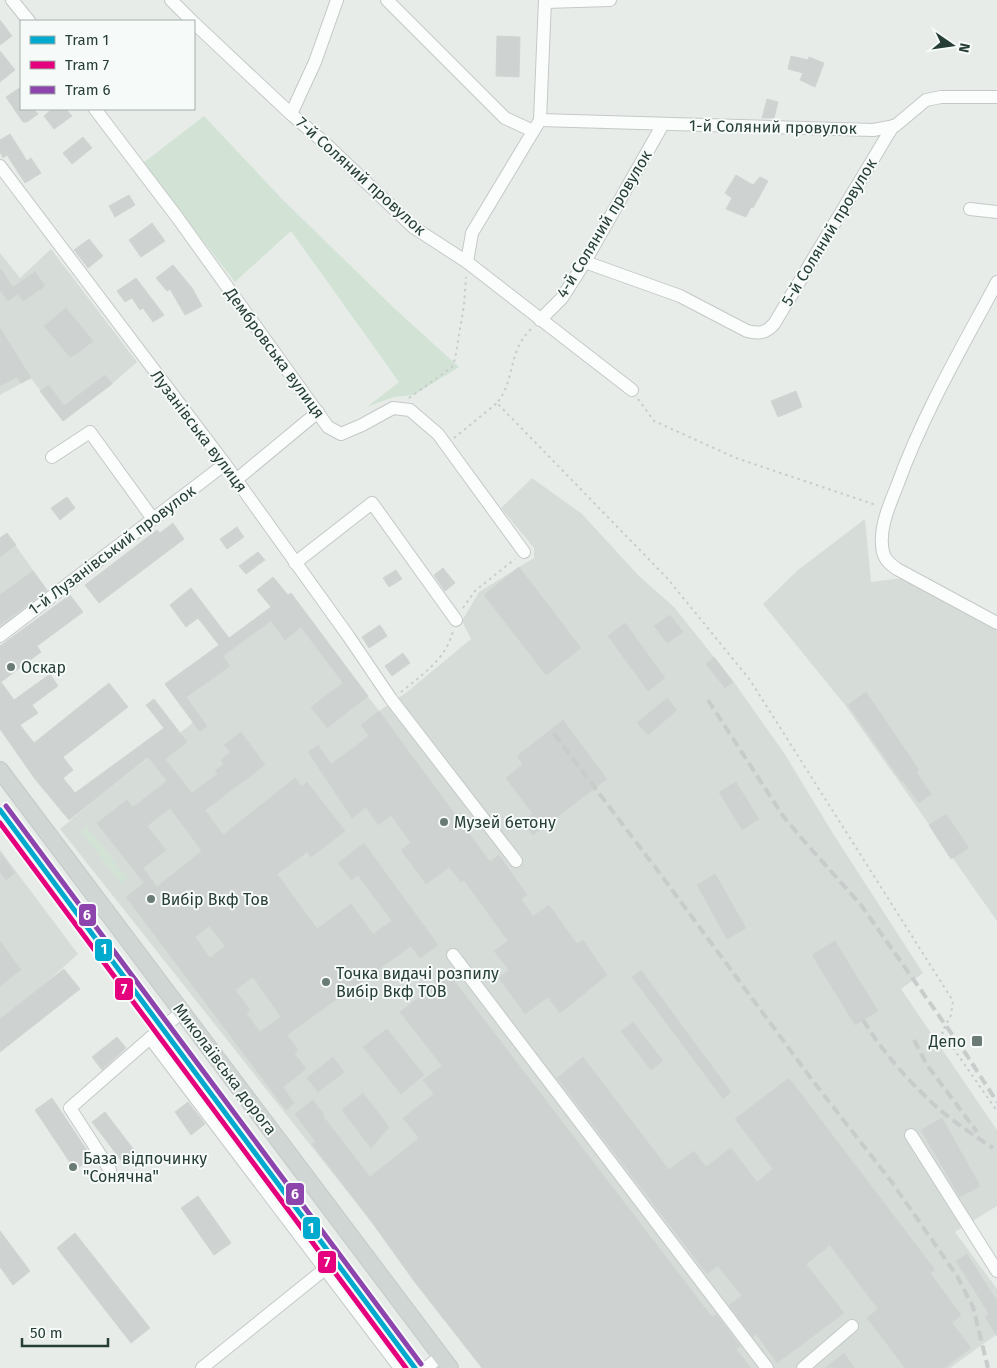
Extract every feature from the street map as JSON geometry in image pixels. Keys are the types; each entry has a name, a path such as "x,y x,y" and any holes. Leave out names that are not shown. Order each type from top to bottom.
{"main road":[{"name":"Миколаївська дорога","path":"0,770 446,1362"}],"street":[{"path":"12,0 28,20"},
{"name":"7-й Соляний провулок","path":"171,0 191,20"},
{"path":"291,114 315,62 337,0"},
{"name":"1-й Соляний провулок","path":"387,0 505,118 537,126 663,124 872,130 893,126 905,119 926,100 941,97 997,97"},
{"path":"467,262 472,234 537,126 545,1 610,0"},
{"name":"7-й Соляний провулок","path":"195,24 413,227 467,262 632,390"},
{"name":"Дембровська вулиця","path":"96,110 177,217 328,427 341,434 393,408"},
{"name":"4-й Соляний провулок","path":"540,320 562,298 585,262 663,124"},
{"name":"5-й Соляний провулок","path":"585,262 680,296 747,331 762,333 768,331 893,126"},
{"name":"Лузанівська вулиця","path":"0,166 225,464 391,699 516,861"},
{"path":"970,209 997,212"},
{"path":"997,282 928,410 904,465 884,520 882,551 886,560 896,569 997,623"},
{"path":"393,408 410,410 438,434 524,552"},
{"path":"236,480 318,412"},
{"path":"52,457 90,432 153,519"},
{"name":"1-й Лузанівський провулок","path":"0,636 225,464"},
{"path":"295,563 372,503 456,620"},
{"path":"453,955 767,1368"},
{"path":"110,1170 70,1108 182,1012"},
{"path":"150,1038 400,1368"},
{"path":"911,1136 997,1271"},
{"path":"202,1368 326,1268"},
{"path":"804,1368 852,1326"},
{"path":"426,1368 446,1362"}],"path":[{"path":"393,408 452,367 464,305 467,262"},
{"path":"446,444 497,404 508,382 516,349 523,337 540,320"},
{"path":"632,390 654,421 736,458 888,509"},
{"path":"497,404 667,578 750,680 953,1002 951,1015 942,1032 997,1110"}],"shaded area":[{"path":"51,249 137,362 112,384 63,421 31,378 0,395 0,253 20,278"},
{"path":"532,478 582,514 639,576 674,607 734,682 786,756 832,832 923,973 901,989 997,1130 997,1206 955,1232 997,1289 997,1334 950,1368 487,1368 60,829 200,717 179,688 297,602 379,711 407,692 471,639 462,621 479,592 534,558 534,548 501,508"},
{"path":"865,519 871,582 903,578 997,631 997,921 845,705 763,604 798,570"},
{"path":"7,533 49,593 0,628 0,538"},
{"path":"0,850 78,954 0,1024"}],"green space":[{"path":"204,116 282,199 394,308 459,367 414,395 394,397 367,407 399,382 291,231 235,282 143,163"},
{"path":"87,827 127,878 121,883 81,832"}],"building":[{"path":"0,20 12,36 0,45"},
{"path":"497,36 520,37 519,77 496,76"},
{"path":"0,51 15,70 0,82"},
{"path":"791,56 808,60 809,57 824,63 815,87 800,80 803,73 788,69"},
{"path":"20,88 20,110 35,110 38,114 27,122 23,122 6,97"},
{"path":"767,99 778,102 774,118 762,118"},
{"path":"51,110 67,110 72,116 54,129 44,116"},
{"path":"10,134 27,161 31,158 41,173 25,183 7,155 3,158 0,152 0,140"},
{"path":"83,137 92,148 72,164 63,153"},
{"path":"736,175 753,185 760,177 768,181 746,217 726,209 732,198 725,193"},
{"path":"129,195 135,205 115,217 109,206"},
{"path":"152,223 165,241 141,257 129,240"},
{"path":"89,239 103,256 88,268 74,250"},
{"path":"173,265 192,288 202,306 185,315 170,289 167,291 156,278"},
{"path":"0,268 13,287 35,272 45,286 23,301 18,294 8,301 0,290"},
{"path":"136,278 164,315 153,322 143,308 140,310 132,298 125,302 117,291"},
{"path":"66,308 93,341 70,357 44,326"},
{"path":"0,328 31,378 21,383 17,377 0,386"},
{"path":"105,375 112,384 63,421 40,391 49,385 64,406"},
{"path":"796,391 802,407 778,417 771,401"},
{"path":"67,497 75,508 60,520 51,508"},
{"path":"173,523 184,539 99,603 85,585 157,530 160,533"},
{"path":"237,527 244,537 227,549 220,539"},
{"path":"7,533 16,545 0,557 0,538"},
{"path":"258,552 265,560 246,574 239,566"},
{"path":"519,567 581,648 546,675 484,595"},
{"path":"443,568 455,583 445,591 434,575"},
{"path":"396,570 402,579 389,587 383,578"},
{"path":"33,571 47,590 0,625 0,595"},
{"path":"273,577 288,595 291,593 368,696 327,728 311,707 343,683 301,627 285,640 271,621 223,656 230,666 186,697 207,726 200,732 165,684 219,645 198,618 186,627 170,605 191,588 229,638 271,607 257,590"},
{"path":"70,595 83,612 37,646 41,652 1,682 14,700 50,674 58,686 32,705 38,713 20,725 34,743 109,683 128,707 63,757 73,770 63,778 75,793 164,728 146,705 154,699 187,742 165,759 192,793 218,774 215,771 224,764 221,760 230,752 224,745 241,732 265,765 205,810 223,835 295,778 302,787 307,782 345,831 311,857 307,852 277,874 317,929 351,904 373,934 392,921 358,875 351,880 338,863 364,843 438,945 420,958 411,946 287,1035 298,1050 294,1053 306,1069 283,1087 294,1103 286,1110 126,897 144,883 97,823 127,800 133,807 167,781 148,757 69,820 35,779 0,729 0,646","holes":["170,808 202,851 157,887 143,868 166,850 147,826","209,926 225,946 210,958 195,937","253,977 281,1017 260,1032 246,1013 250,1010 235,990"]},
{"path":"670,615 683,632 667,643 654,626"},
{"path":"625,623 665,678 648,691 608,636"},
{"path":"380,625 387,636 369,648 362,637"},
{"path":"403,653 410,663 392,676 385,666"},
{"path":"714,657 733,682 725,688 706,664"},
{"path":"866,692 919,770 916,772 931,794 919,803 848,705"},
{"path":"667,698 677,710 648,735 637,723"},
{"path":"379,711 490,862 499,855 527,895 521,899 533,916 549,905 577,944 583,940 607,975 560,1013 548,997 525,1014 499,978 509,970 494,951 508,941 464,880 461,882 449,867 426,884 401,850 411,843 391,815 378,825 366,807 352,818 308,752 318,745 331,764 369,736 361,725"},
{"path":"563,720 607,779 533,835 522,822 533,814 506,778 523,764 517,756"},
{"path":"736,782 759,819 742,830 719,792"},
{"path":"946,814 969,848 951,859 929,825"},
{"path":"0,852 15,873 6,880 0,872"},
{"path":"715,874 746,928 727,939 697,885"},
{"path":"0,941 21,970 0,986"},
{"path":"835,941 878,1011 855,1025 812,955"},
{"path":"64,969 80,989 0,1052 0,1019"},
{"path":"641,970 731,1092 723,1099 632,977"},
{"path":"449,974 712,1317 716,1314 740,1346 736,1349 751,1368 482,1368 414,1281 312,1144 316,1142 295,1114 313,1100 370,1177 419,1138 403,1118 434,1094 423,1080 442,1066 400,1012"},
{"path":"633,1022 663,1061 651,1070 621,1031"},
{"path":"387,1029 424,1075 401,1094 363,1047"},
{"path":"117,1037 126,1048 102,1070 92,1057"},
{"path":"333,1057 344,1072 318,1092 307,1078"},
{"path":"583,1057 669,1170 694,1151 706,1167 731,1148 757,1182 773,1169 735,1119 789,1078 935,1270 930,1273 961,1315 952,1323 971,1348 944,1368 905,1368 867,1318 878,1309 830,1245 806,1264 844,1313 777,1363 756,1334 753,1337 729,1305 742,1296 718,1266 707,1274 557,1078"},
{"path":"363,1093 389,1127 371,1148 342,1110"},
{"path":"52,1098 92,1158 75,1170 35,1110"},
{"path":"188,1102 205,1124 191,1135 175,1112"},
{"path":"105,1112 137,1154 124,1164 92,1122"},
{"path":"942,1118 980,1186 960,1197 921,1130"},
{"path":"198,1196 231,1243 214,1255 181,1208"},
{"path":"0,1231 30,1271 13,1285 0,1267"},
{"path":"75,1233 150,1328 131,1343 57,1248"},
{"path":"967,1254 997,1301 997,1336 985,1317 989,1314 956,1261"},
{"path":"844,1353 855,1368 825,1368"}],"railway":[{"path":"708,700 783,816 861,905 968,1057 997,1102"},
{"path":"554,734 813,1081 891,1181 957,1276 973,1307 988,1368"},
{"path":"863,1020 898,1068 918,1089 946,1115 993,1148"},
{"path":"914,1040 927,1065 977,1132"}],"tram line":[{"name":"6","path":"6,806 421,1364"},
{"name":"1","path":"0,810 415,1368"},
{"name":"7","path":"0,823 406,1368"}],"place":[{"name":"Оскар","path":"11,667"},
{"name":"Музей бетону","path":"444,822"},
{"name":"Вибір Вкф Тов","path":"151,899"},
{"name":"Точка видачі розпилу Вибір Вкф ТОВ","path":"326,982"},
{"name":"Депо","path":"977,1041"},
{"name":"База відпочинку \"Сонячна\"","path":"73,1167"}]}
